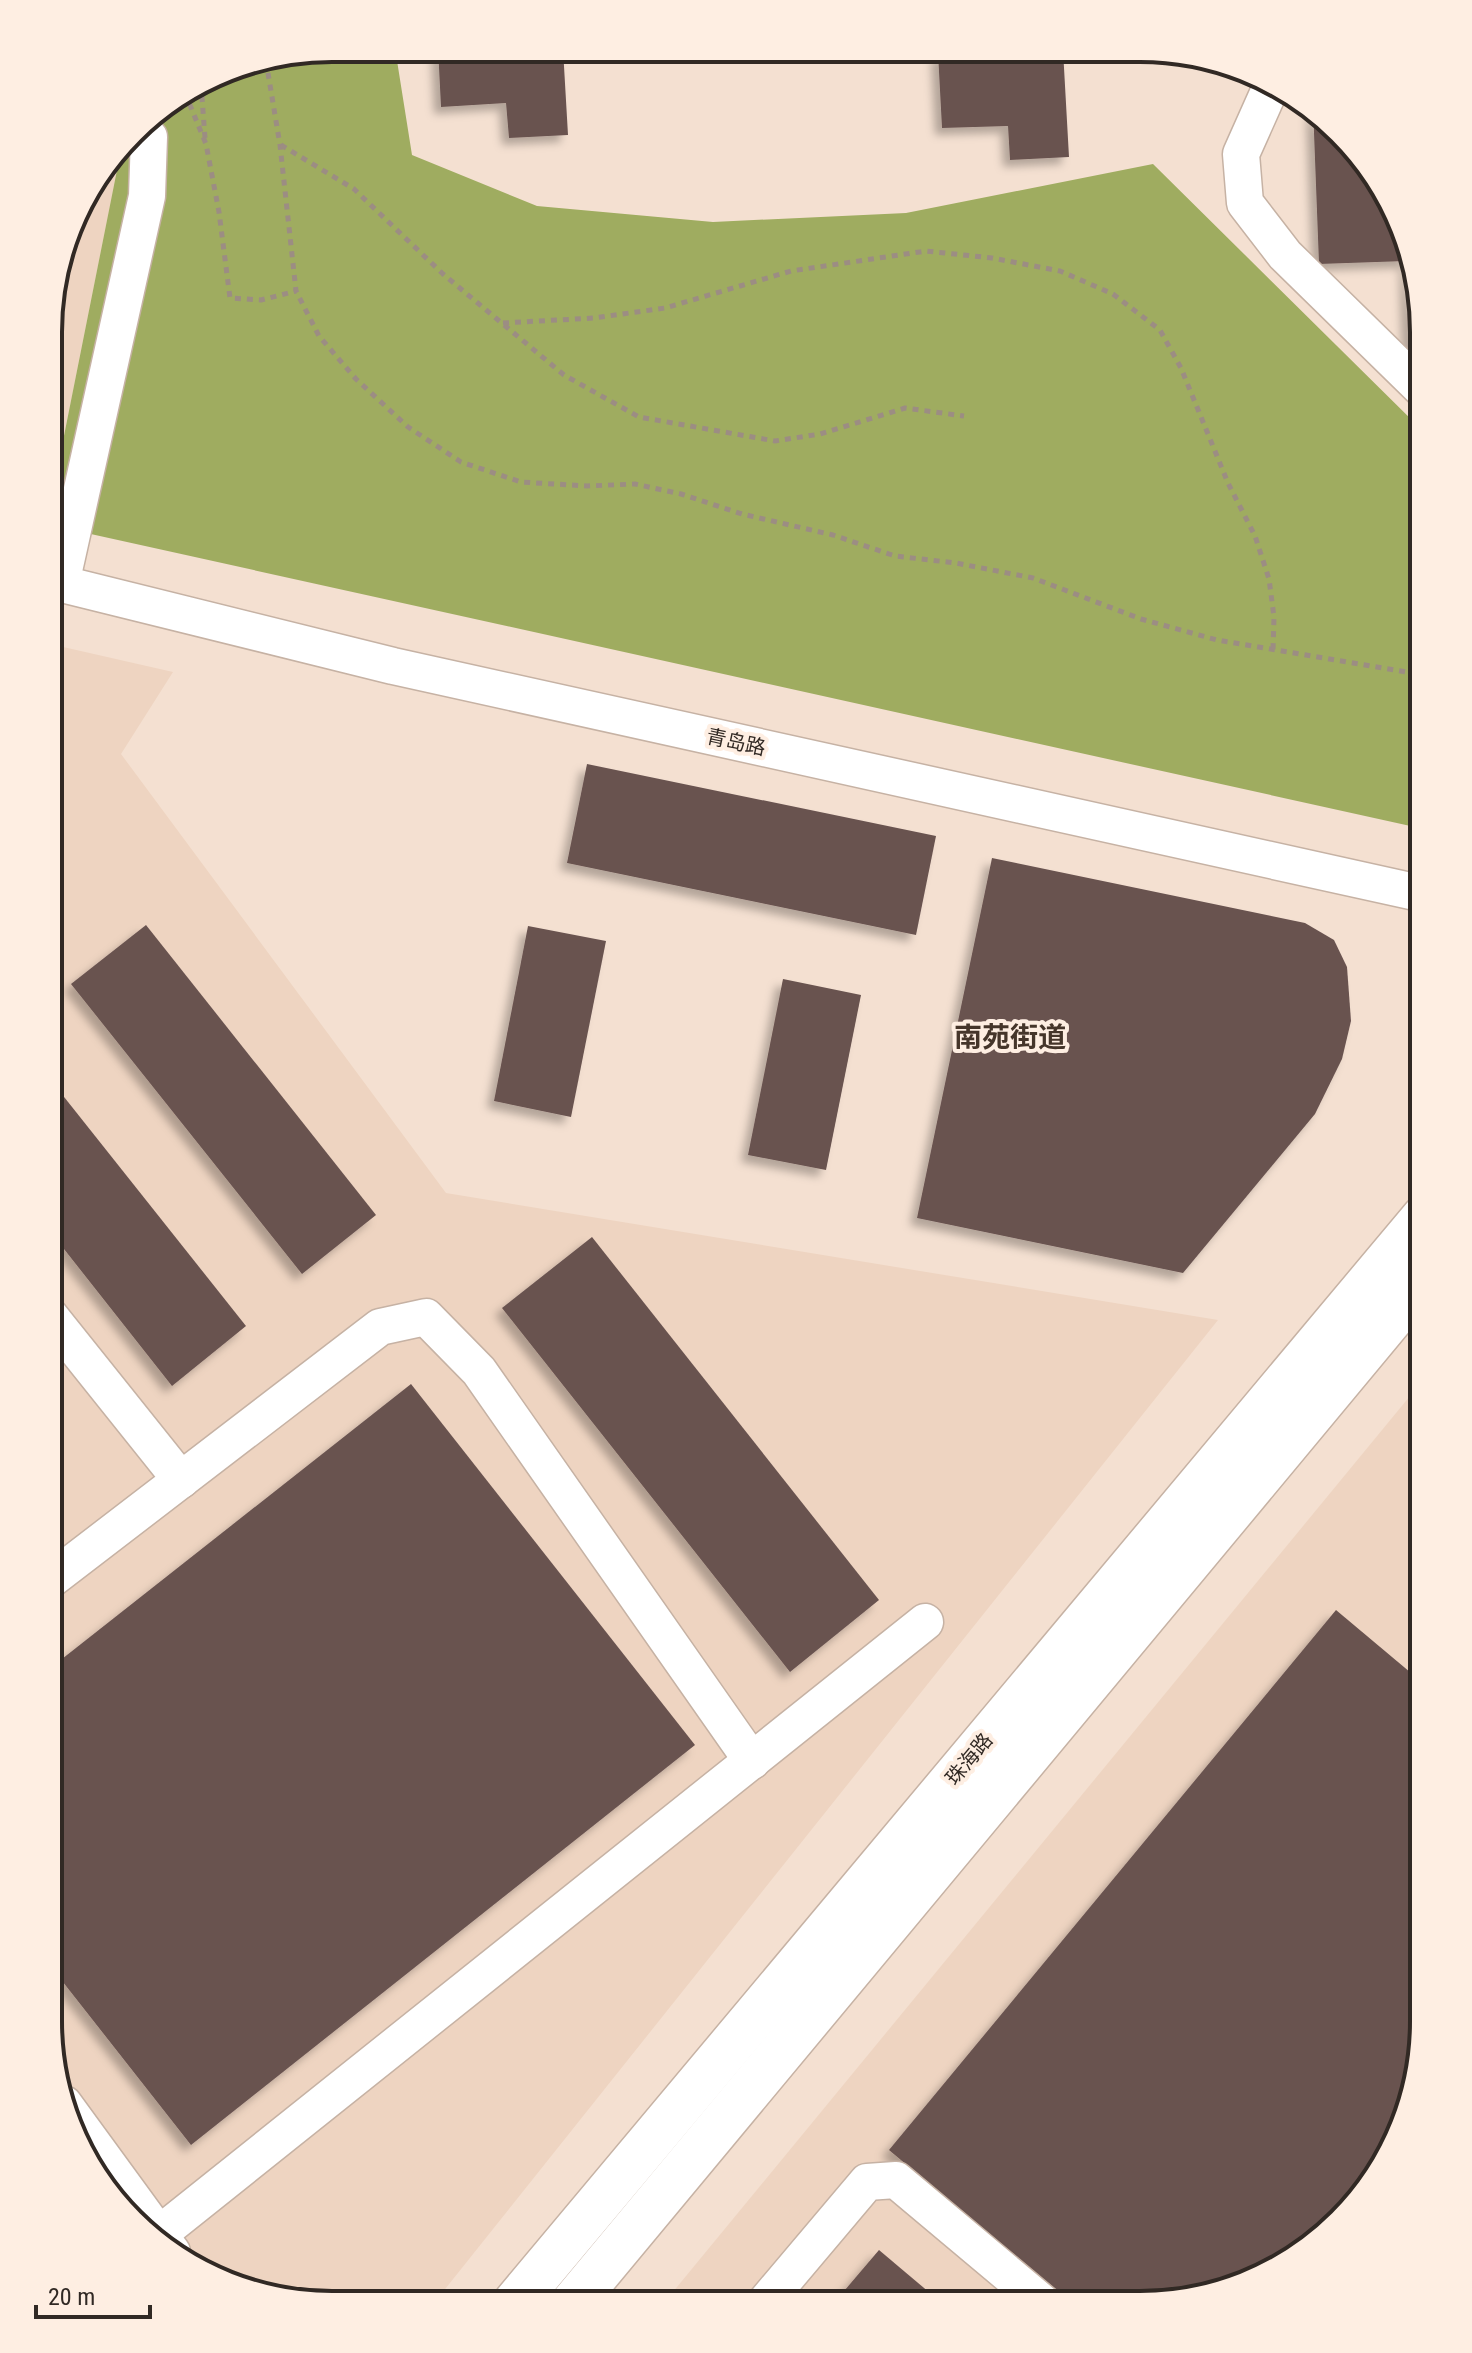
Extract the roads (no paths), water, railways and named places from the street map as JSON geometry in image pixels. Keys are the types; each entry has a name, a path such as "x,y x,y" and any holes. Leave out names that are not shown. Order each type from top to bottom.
{"main road":[{"name":"珠海路","path":"525,2291 1409,1234"},
{"path":"583,2291 1409,1297"}],"street":[{"path":"1268,94 1241,154 1245,203 1285,255 1410,377"},
{"path":"62,554 147,196 147,135"},
{"name":"青岛路","path":"62,585 393,666 1410,891"},
{"path":"62,1571 380,1327 426,1317 479,1371 752,1761"},
{"path":"62,1331 181,1480"},
{"path":"169,2236 925,1622"},
{"path":"92,2143 139,2210"},
{"path":"775,2291 867,2182 896,2180 1028,2291"}],"district":[{"name":"南苑街道","path":"1010,1037"}]}
